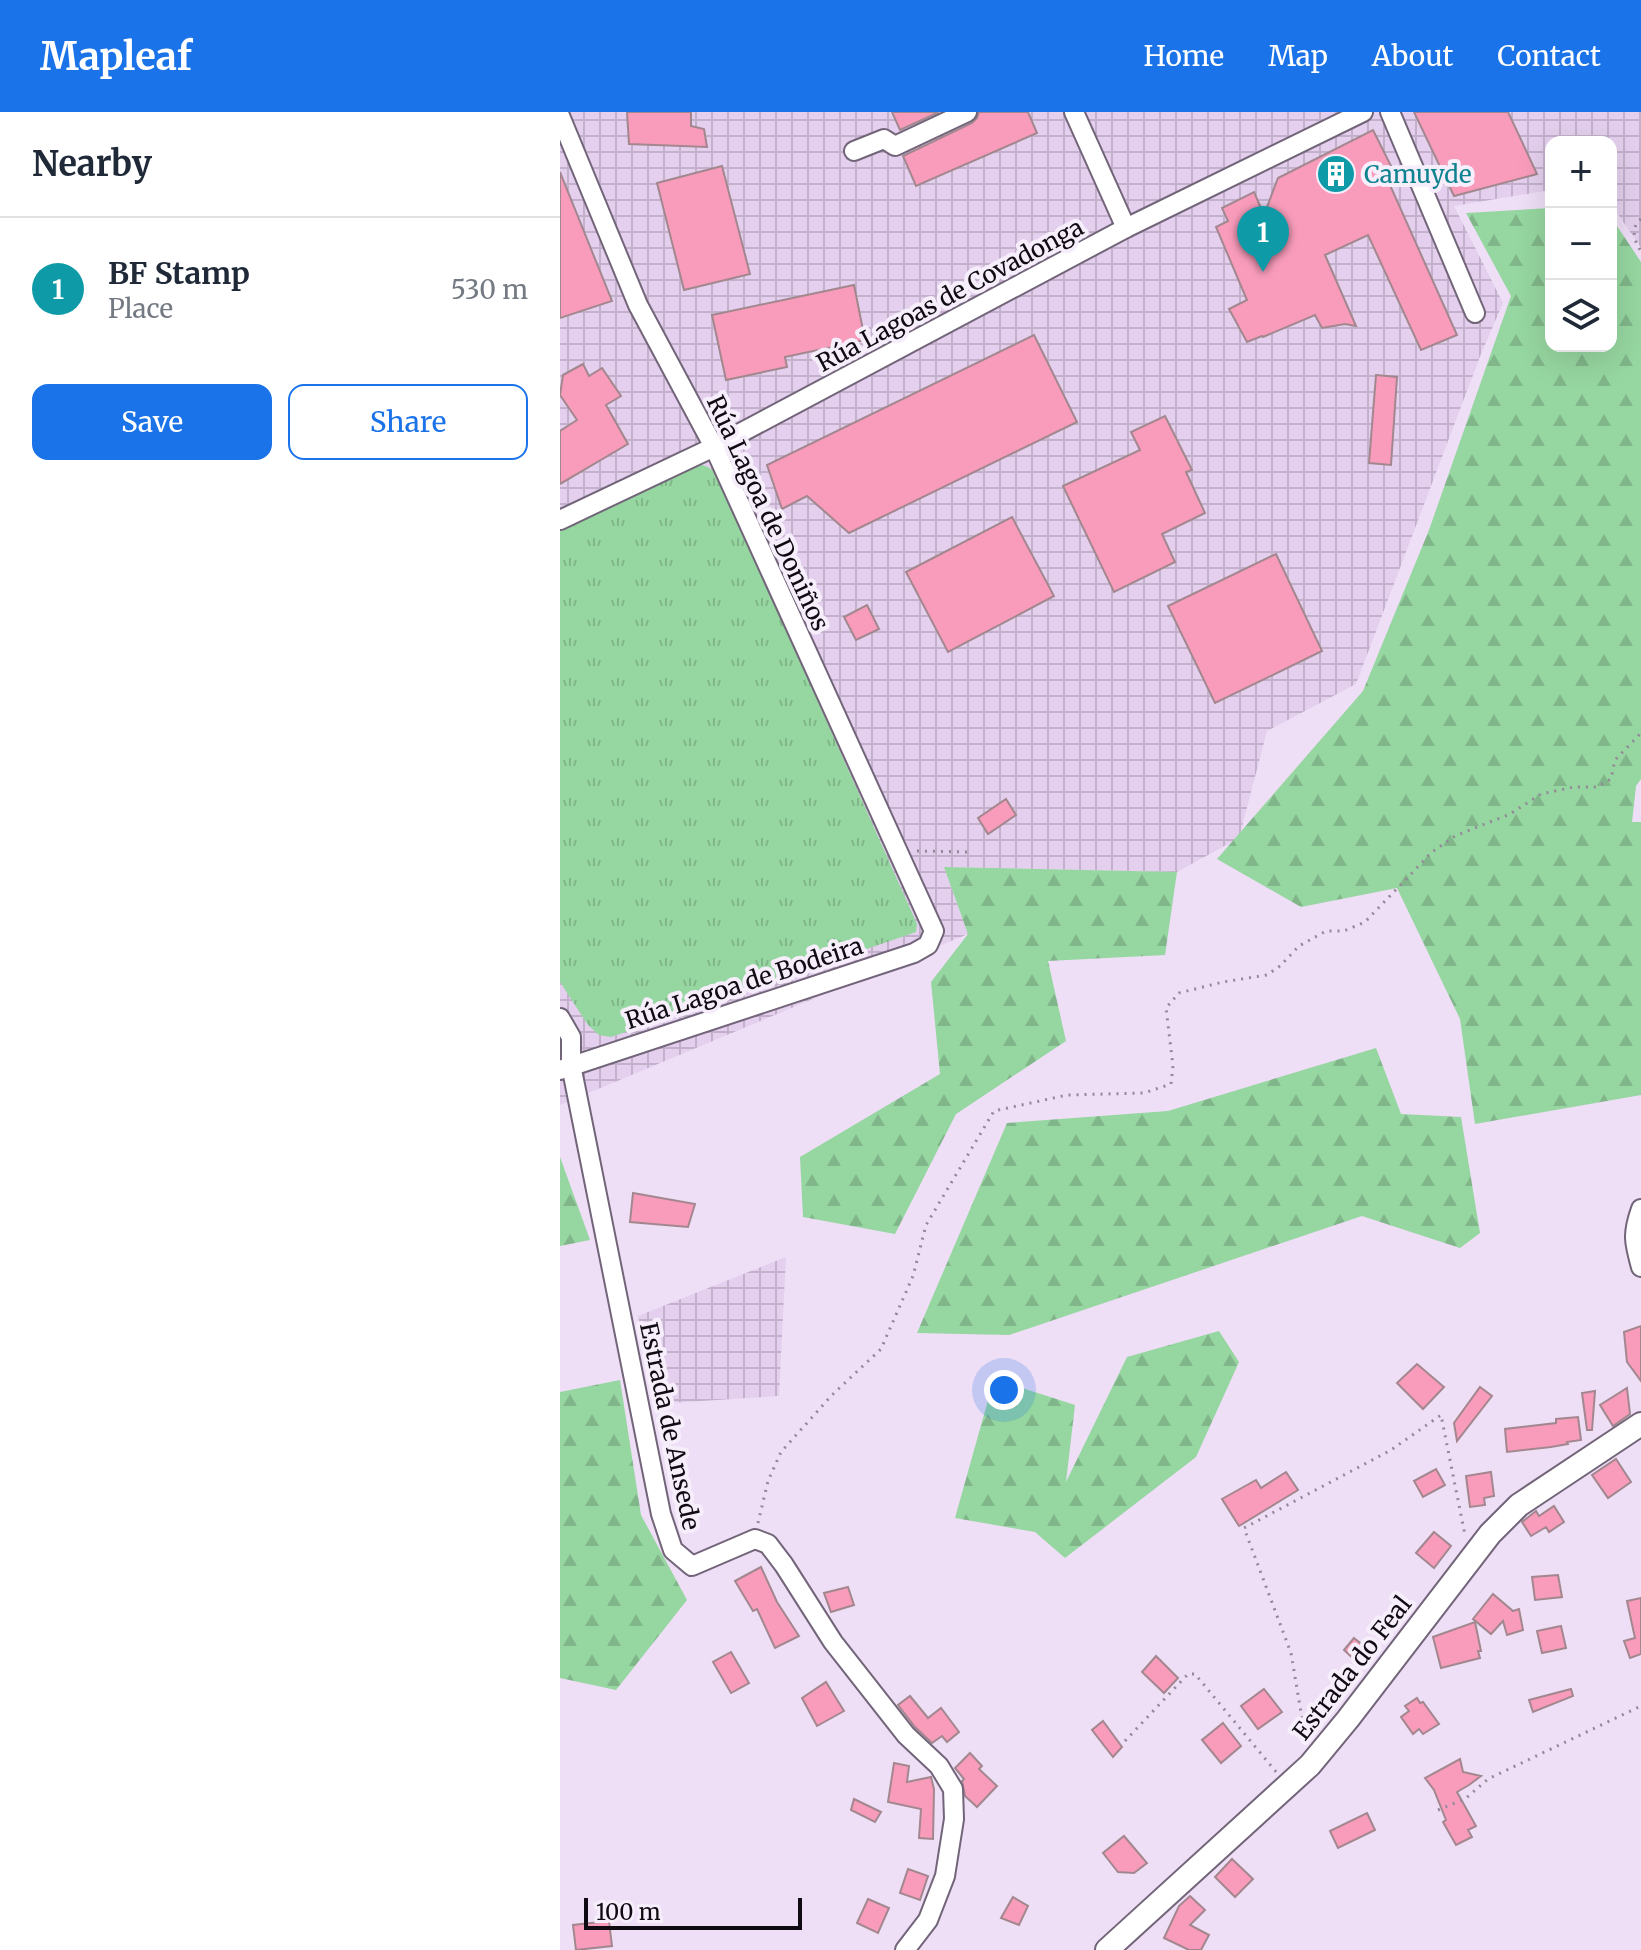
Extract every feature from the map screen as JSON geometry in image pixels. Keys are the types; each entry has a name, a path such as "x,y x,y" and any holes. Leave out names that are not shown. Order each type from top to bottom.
{"main road":[{"name":"Estrada do Feal","path":"1107,1950 1310,1765 1470,1558 1519,1505 1641,1424"}],"street":[{"path":"854,151 884,139 895,146 967,112"},
{"path":"1074,112 1126,228"},
{"name":"Rúa Lagoas de Covadonga","path":"560,520 714,447 1126,228 1363,112"},
{"path":"1390,112 1475,313"},
{"name":"Rúa Lagoa de Doniños","path":"560,116 638,305 714,447 934,931"},
{"name":"Rúa Lagoa de Bodeira","path":"565,1068 914,953 928,945 934,931"},
{"name":"Estrada de Ansede","path":"560,1018 571,1037 565,1068 661,1514 673,1550 692,1566 755,1539"},
{"path":"1641,1209 1634,1242 1641,1267"},
{"path":"755,1539 768,1544 833,1642 906,1735 939,1766 953,1789 954,1819 945,1876 928,1920 905,1950"}],"path":[{"path":"1641,219 1634,234 1641,251"},
{"path":"755,1539 768,1481 781,1452 832,1395 881,1349 913,1276 926,1225 994,1111 1067,1095 1144,1093 1171,1084 1173,1066 1166,1008 1179,993 1267,975 1299,946 1326,931 1344,931 1365,922 1432,852 1455,836 1510,814 1541,794 1574,787 1597,787 1611,779 1615,760 1641,733"},
{"path":"897,851 969,852"},
{"path":"1310,1765 1291,1653 1244,1528 1391,1450 1441,1415 1470,1558"},
{"path":"1125,1741 1188,1674 1195,1674 1287,1785"},
{"path":"1438,1810 1465,1799 1488,1779 1641,1706"}],"shaded area":[{"path":"560,112 1641,112 1641,248 1617,213 1617,136 1545,136 1545,191 1454,206 1503,303 1356,684 1267,731 1239,838 1177,872 944,867 968,934 560,1105"},
{"path":"786,1257 779,1396 654,1404 638,1316"}],"green space":[{"path":"1545,208 1545,352 1617,352 1617,226 1641,262 1641,779 1636,786 1632,822 1641,822 1641,1095 1475,1124 1460,1019 1397,888 1301,907 1217,859 1363,691 1429,530 1511,296 1466,213"},
{"path":"699,464 716,473 917,924 916,932 611,1037 599,1035 588,1025 560,982 560,529"},
{"path":"944,867 1177,872 1165,955 1048,961 1066,1041 956,1114 895,1234 803,1217 800,1157 940,1074 931,982 968,934"},
{"path":"1376,1048 1401,1114 1461,1117 1480,1233 1460,1248 1362,1216 1009,1335 917,1333 1007,1123 1168,1111"},
{"path":"560,1157 590,1240 560,1246"},
{"path":"1219,1331 1239,1362 1196,1457 1065,1558 1035,1532 955,1518 994,1379 1075,1405 1066,1482 1127,1357"},
{"path":"620,1380 641,1515 687,1600 616,1690 560,1678 560,1392"}],"building":[{"path":"627,112 691,112 691,126 704,129 707,147 629,144"},
{"path":"892,112 939,112 900,130"},
{"path":"979,112 1028,112 1037,133 916,186 903,156 972,123"},
{"path":"1414,112 1508,112 1537,174 1454,196"},
{"path":"1373,130 1393,170 1385,174 1457,335 1421,350 1368,235 1325,255 1356,326 1345,324 1322,328 1315,315 1247,342 1229,309 1247,300 1216,227 1228,221 1222,208 1254,192 1264,215 1278,178"},
{"path":"722,166 750,274 684,290 657,183"},
{"path":"560,172 612,301 560,318"},
{"path":"854,285 865,340 785,357 787,367 726,380 712,315"},
{"path":"1034,335 1077,422 849,533 807,496 782,509 767,465"},
{"path":"583,364 589,376 602,368 621,396 606,405 628,444 560,484 560,431 577,420 560,395 563,375"},
{"path":"1376,375 1397,377 1391,465 1369,463"},
{"path":"1165,416 1192,470 1186,472 1205,513 1162,534 1175,562 1114,592 1063,486 1140,450 1131,432"},
{"path":"1012,517 1054,596 948,652 906,572"},
{"path":"1276,554 1322,651 1215,703 1168,606"},
{"path":"867,605 879,629 856,640 844,617"},
{"path":"1006,799 1016,815 988,834 978,818"},
{"path":"633,1193 695,1204 688,1227 630,1222"},
{"path":"1641,1326 1641,1381 1627,1362 1624,1332"},
{"path":"1417,1364 1444,1387 1423,1409 1397,1383"},
{"path":"1480,1387 1492,1396 1457,1441 1454,1423"},
{"path":"1627,1388 1630,1414 1613,1426 1600,1405"},
{"path":"1595,1391 1592,1430 1587,1430 1582,1393"},
{"path":"1578,1417 1581,1440 1507,1452 1505,1429"},
{"path":"1616,1459 1631,1482 1608,1498 1592,1475"},
{"path":"1436,1469 1445,1485 1423,1497 1414,1481"},
{"path":"1286,1472 1298,1490 1239,1526 1222,1499 1256,1480 1261,1488"},
{"path":"1491,1472 1494,1496 1484,1498 1485,1505 1470,1507 1466,1476"},
{"path":"1554,1506 1564,1522 1549,1532 1546,1527 1531,1536 1522,1522 1536,1511 1539,1516"},
{"path":"1434,1532 1451,1546 1434,1568 1416,1553"},
{"path":"761,1567 777,1602 799,1636 775,1648 757,1609 753,1611 735,1581"},
{"path":"1558,1575 1562,1597 1535,1600 1532,1577"},
{"path":"848,1587 854,1605 831,1612 824,1593"},
{"path":"1493,1594 1513,1611 1519,1609 1523,1630 1507,1635 1503,1621 1491,1634 1473,1619"},
{"path":"1641,1598 1641,1654 1630,1658 1624,1641 1635,1638 1627,1601"},
{"path":"1475,1622 1480,1658 1441,1668 1433,1637"},
{"path":"1561,1626 1566,1648 1542,1653 1537,1631"},
{"path":"1354,1638 1370,1651 1360,1665 1344,1650"},
{"path":"731,1652 749,1683 731,1693 713,1662"},
{"path":"1156,1656 1178,1678 1164,1693 1142,1672"},
{"path":"826,1682 844,1711 817,1726 802,1698"},
{"path":"1264,1689 1282,1712 1258,1729 1241,1706"},
{"path":"1571,1689 1573,1696 1533,1712 1529,1700"},
{"path":"910,1696 928,1718 941,1708 959,1732 947,1742 942,1736 932,1743 898,1705"},
{"path":"1417,1698 1439,1724 1423,1734 1419,1729 1413,1734 1401,1717 1409,1711 1405,1706"},
{"path":"1103,1721 1122,1747 1113,1757 1092,1730"},
{"path":"1223,1723 1241,1746 1221,1763 1202,1740"},
{"path":"970,1753 982,1766 979,1769 997,1786 977,1807 965,1796 964,1779 955,1768"},
{"path":"1460,1759 1463,1772 1481,1776 1457,1792 1476,1826 1468,1830 1472,1837 1456,1845 1443,1822 1446,1820 1434,1790 1425,1778"},
{"path":"894,1763 909,1766 907,1782 931,1777 934,1789 933,1839 919,1838 921,1809 888,1802"},
{"path":"854,1799 881,1812 875,1822 851,1810"},
{"path":"1367,1813 1375,1830 1338,1848 1330,1831"},
{"path":"1124,1836 1147,1863 1134,1873 1118,1872 1103,1853"},
{"path":"1232,1859 1253,1879 1235,1897 1215,1877"},
{"path":"908,1869 928,1876 920,1900 900,1893"},
{"path":"1190,1896 1205,1910 1190,1925 1209,1935 1201,1950 1189,1950 1164,1938 1179,1906"},
{"path":"1013,1897 1028,1906 1019,1925 1001,1918"},
{"path":"868,1899 889,1908 878,1933 857,1923"},
{"path":"609,1921 612,1946 576,1950 573,1925"}],"place":[{"name":"Camuyde","path":"1336,174"},
{"name":"BF Stamp","path":"1263,272"}]}
